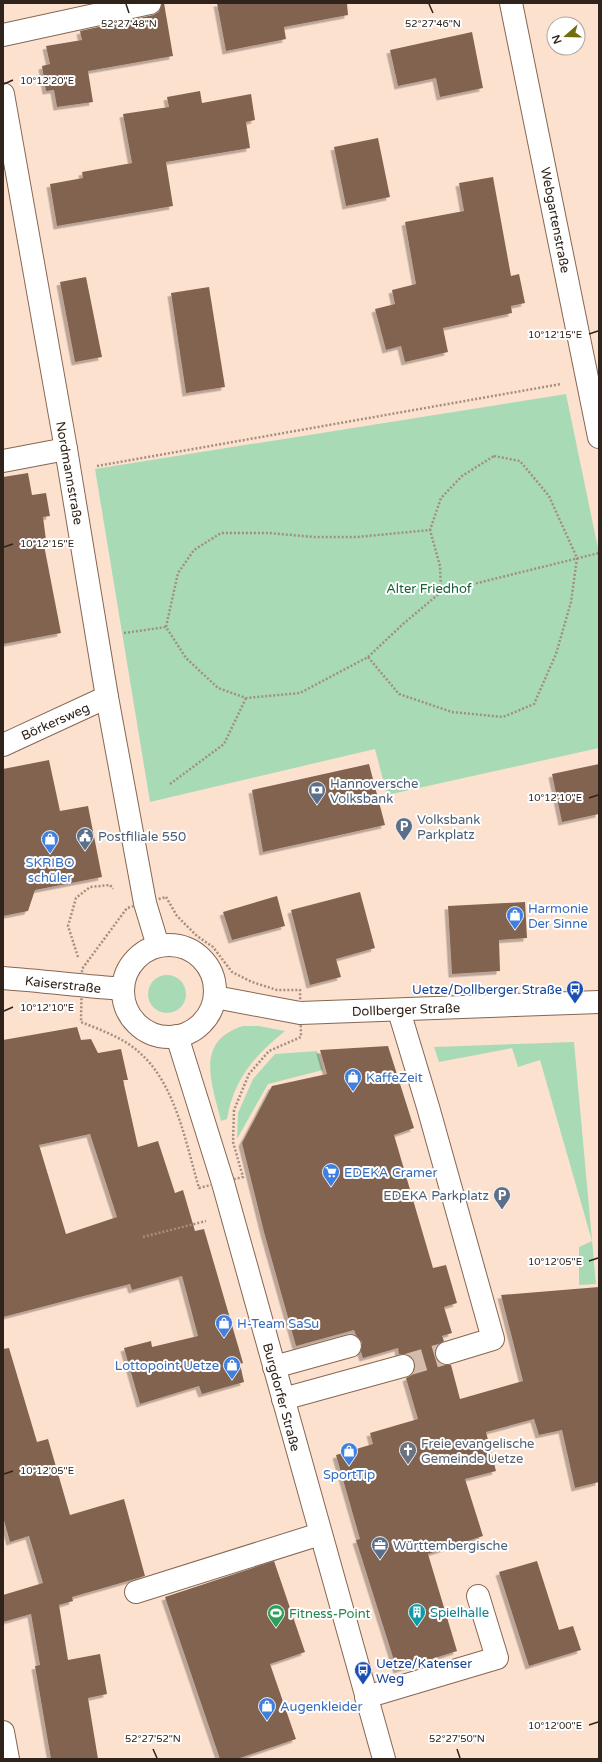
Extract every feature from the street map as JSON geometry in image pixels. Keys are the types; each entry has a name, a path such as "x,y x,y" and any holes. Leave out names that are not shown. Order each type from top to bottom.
{"street":[{"path":"3,35 150,3"},
{"name":"Webgartenstraße","path":"511,3 598,427"},
{"name":"Nordmannstraße","path":"3,94 67,454 107,697 145,903 158,946"},
{"path":"3,461 67,454"},
{"name":"Börkersweg","path":"3,745 107,697"},
{"path":"172,944 187,948 200,956 209,968 214,982 215,997 211,1011 202,1023 190,1032 177,1036 163,1036 150,1033 139,1026 130,1015 125,1003 123,990 126,975 133,962 144,952 158,946 172,944"},
{"name":"Kaiserstraße","path":"4,981 46,981 123,990"},
{"name":"Dollberger Straße","path":"215,997 300,1013 599,1002"},
{"path":"399,1010 427,1103 493,1339 447,1353"},
{"name":"Burgdorfer Straße","path":"177,1036 223,1183 384,1759"},
{"path":"274,1367 350,1346"},
{"path":"283,1399 403,1366"},
{"path":"136,1592 320,1534"},
{"path":"366,1697 497,1658 478,1596"},
{"path":"3,1732 8,1759"}],"path":[{"path":"67,454 95,467 588,379"},
{"path":"368,657 399,694 452,712 503,717 534,704 556,654 571,602 577,558 549,496 520,461 494,456 462,476 441,498 430,530 440,566 441,592"},
{"path":"430,530 345,537 314,537 270,532 221,533 194,550 178,573 166,627 186,658 218,688 246,698 300,693 368,657 403,624 441,592 599,553"},
{"path":"98,638 166,627"},
{"path":"170,784 224,744 246,698"},
{"path":"82,969 68,926 76,898 90,887 110,885 114,890"},
{"path":"123,902 127,908"},
{"path":"81,1022 108,1032 139,1052 157,1071 177,1114 200,1188 243,1177 233,1142 234,1110 249,1074 270,1050 301,1037 300,1013"},
{"path":"143,1237 232,1215"}],"green space":[{"name":"Alter Friedhof","path":"566,394 599,553 599,748 387,795 375,749 150,802 95,469"},
{"path":"163,975 171,975 178,978 183,983 186,994 183,1005 178,1010 171,1013 163,1013 156,1010 151,1005 148,998 148,990 151,983 156,978"},
{"path":"243,1026 259,1026 285,1031 255,1059 247,1069 235,1092 227,1119 221,1121 211,1079 210,1065 212,1053 218,1042 228,1033"},
{"path":"574,1042 596,1284 579,1285 579,1247 592,1241 540,1060 518,1067 512,1048 439,1062 434,1047"},
{"path":"317,1051 323,1070 268,1084 237,1139 238,1113 253,1079 275,1054"}],"building":[{"path":"162,3 164,3 173,56 88,71 93,102 57,107 54,90 46,91 42,66 50,64 46,46 82,40 80,31 153,15 159,12"},
{"path":"217,3 347,3 348,15 284,27 286,39 226,51"},
{"path":"472,32 483,88 440,97 436,78 398,86 390,50"},
{"path":"200,91 202,103 251,94 255,120 246,122 250,148 166,162 173,206 57,226 50,184 83,178 82,172 132,163 123,114 169,107 167,97"},
{"path":"378,138 390,197 346,206 334,147"},
{"path":"493,177 511,276 519,274 525,303 511,306 512,313 443,328 448,352 405,362 401,346 386,350 375,309 395,304 392,290 416,284 405,222 464,211 459,183"},
{"path":"86,277 102,357 75,362 60,282"},
{"path":"209,287 225,387 186,393 171,293"},
{"path":"28,473 32,495 46,493 50,516 43,517 46,540 43,540 61,633 3,644 3,477"},
{"path":"49,760 60,811 88,806 102,877 35,890 28,911 3,916 3,769"},
{"name":"Hannoversche Volksbank","path":"369,764 385,825 263,852 252,790"},
{"path":"599,764 599,814 562,822 552,774"},
{"path":"360,892 375,948 336,959 341,977 310,985 291,910"},
{"path":"277,896 285,926 232,940 223,912"},
{"path":"525,902 527,938 499,940 500,971 452,974 448,906"},
{"path":"77,1027 81,1040 91,1039 98,1053 121,1049 128,1080 123,1080 138,1147 158,1141 175,1193 183,1190 195,1231 204,1229 243,1363 240,1364 244,1382 202,1394 199,1386 140,1404 124,1348 151,1341 152,1347 198,1336 182,1276 132,1290 130,1284 3,1317 3,1040","holes":["90,1134 117,1217 66,1234 39,1145"]},
{"path":"388,1046 414,1128 394,1135 433,1268 446,1265 457,1303 444,1307 452,1333 442,1336 444,1341 438,1345 435,1350 435,1356 439,1362 445,1365 451,1365 460,1399 523,1381 501,1295 599,1287 599,1482 575,1488 562,1430 539,1435 534,1419 486,1432 496,1471 465,1479 483,1536 428,1554 457,1651 397,1670 356,1540 360,1539 336,1455 373,1444 370,1433 418,1419 406,1378 412,1375 415,1370 415,1362 412,1357 407,1354 399,1354 398,1348 363,1358 361,1352 362,1342 354,1330 296,1346 264,1232 242,1143 272,1086 327,1074 320,1050"},
{"path":"9,1348 37,1442 48,1439 70,1515 124,1499 145,1576 72,1597 73,1601 59,1605 68,1660 100,1654 107,1694 88,1698 98,1759 51,1759 35,1666 40,1665 31,1614 3,1622 3,1595 43,1583 29,1536 10,1542 3,1517 3,1349"},
{"path":"274,1561 305,1652 270,1664 296,1739 237,1759 220,1759 165,1597"},
{"path":"537,1561 559,1630 573,1626 581,1650 529,1666 499,1572"}],"tunnel":[{"path":"403,1366 447,1353"}],"place":[{"name":"Hannoversche Volksbank","path":"317,805"},
{"name":"Volksbank Parkplatz","path":"404,841"},
{"name":"Postfiliale 550","path":"85,851"},
{"name":"SKRIBO schüler","path":"50,854"},
{"name":"Harmonie Der Sinne","path":"515,930"},
{"name":"Uetze/Dollberger Straße","path":"575,1004"},
{"name":"KaffeZeit","path":"353,1092"},
{"name":"EDEKA Cramer","path":"331,1187"},
{"name":"EDEKA Parkplatz","path":"502,1210"},
{"name":"H-Team SaSu","path":"224,1338"},
{"name":"Lottopoint Uetze","path":"232,1380"},
{"name":"Freie evangelische Gemeinde Uetze","path":"408,1465"},
{"name":"SportTip","path":"349,1466"},
{"name":"Württembergische","path":"380,1560"},
{"name":"Spielhalle","path":"417,1627"},
{"name":"Fitness-Point","path":"276,1628"},
{"name":"Uetze/Katenser Weg","path":"363,1685"},
{"name":"Augenkleider","path":"267,1721"}]}
